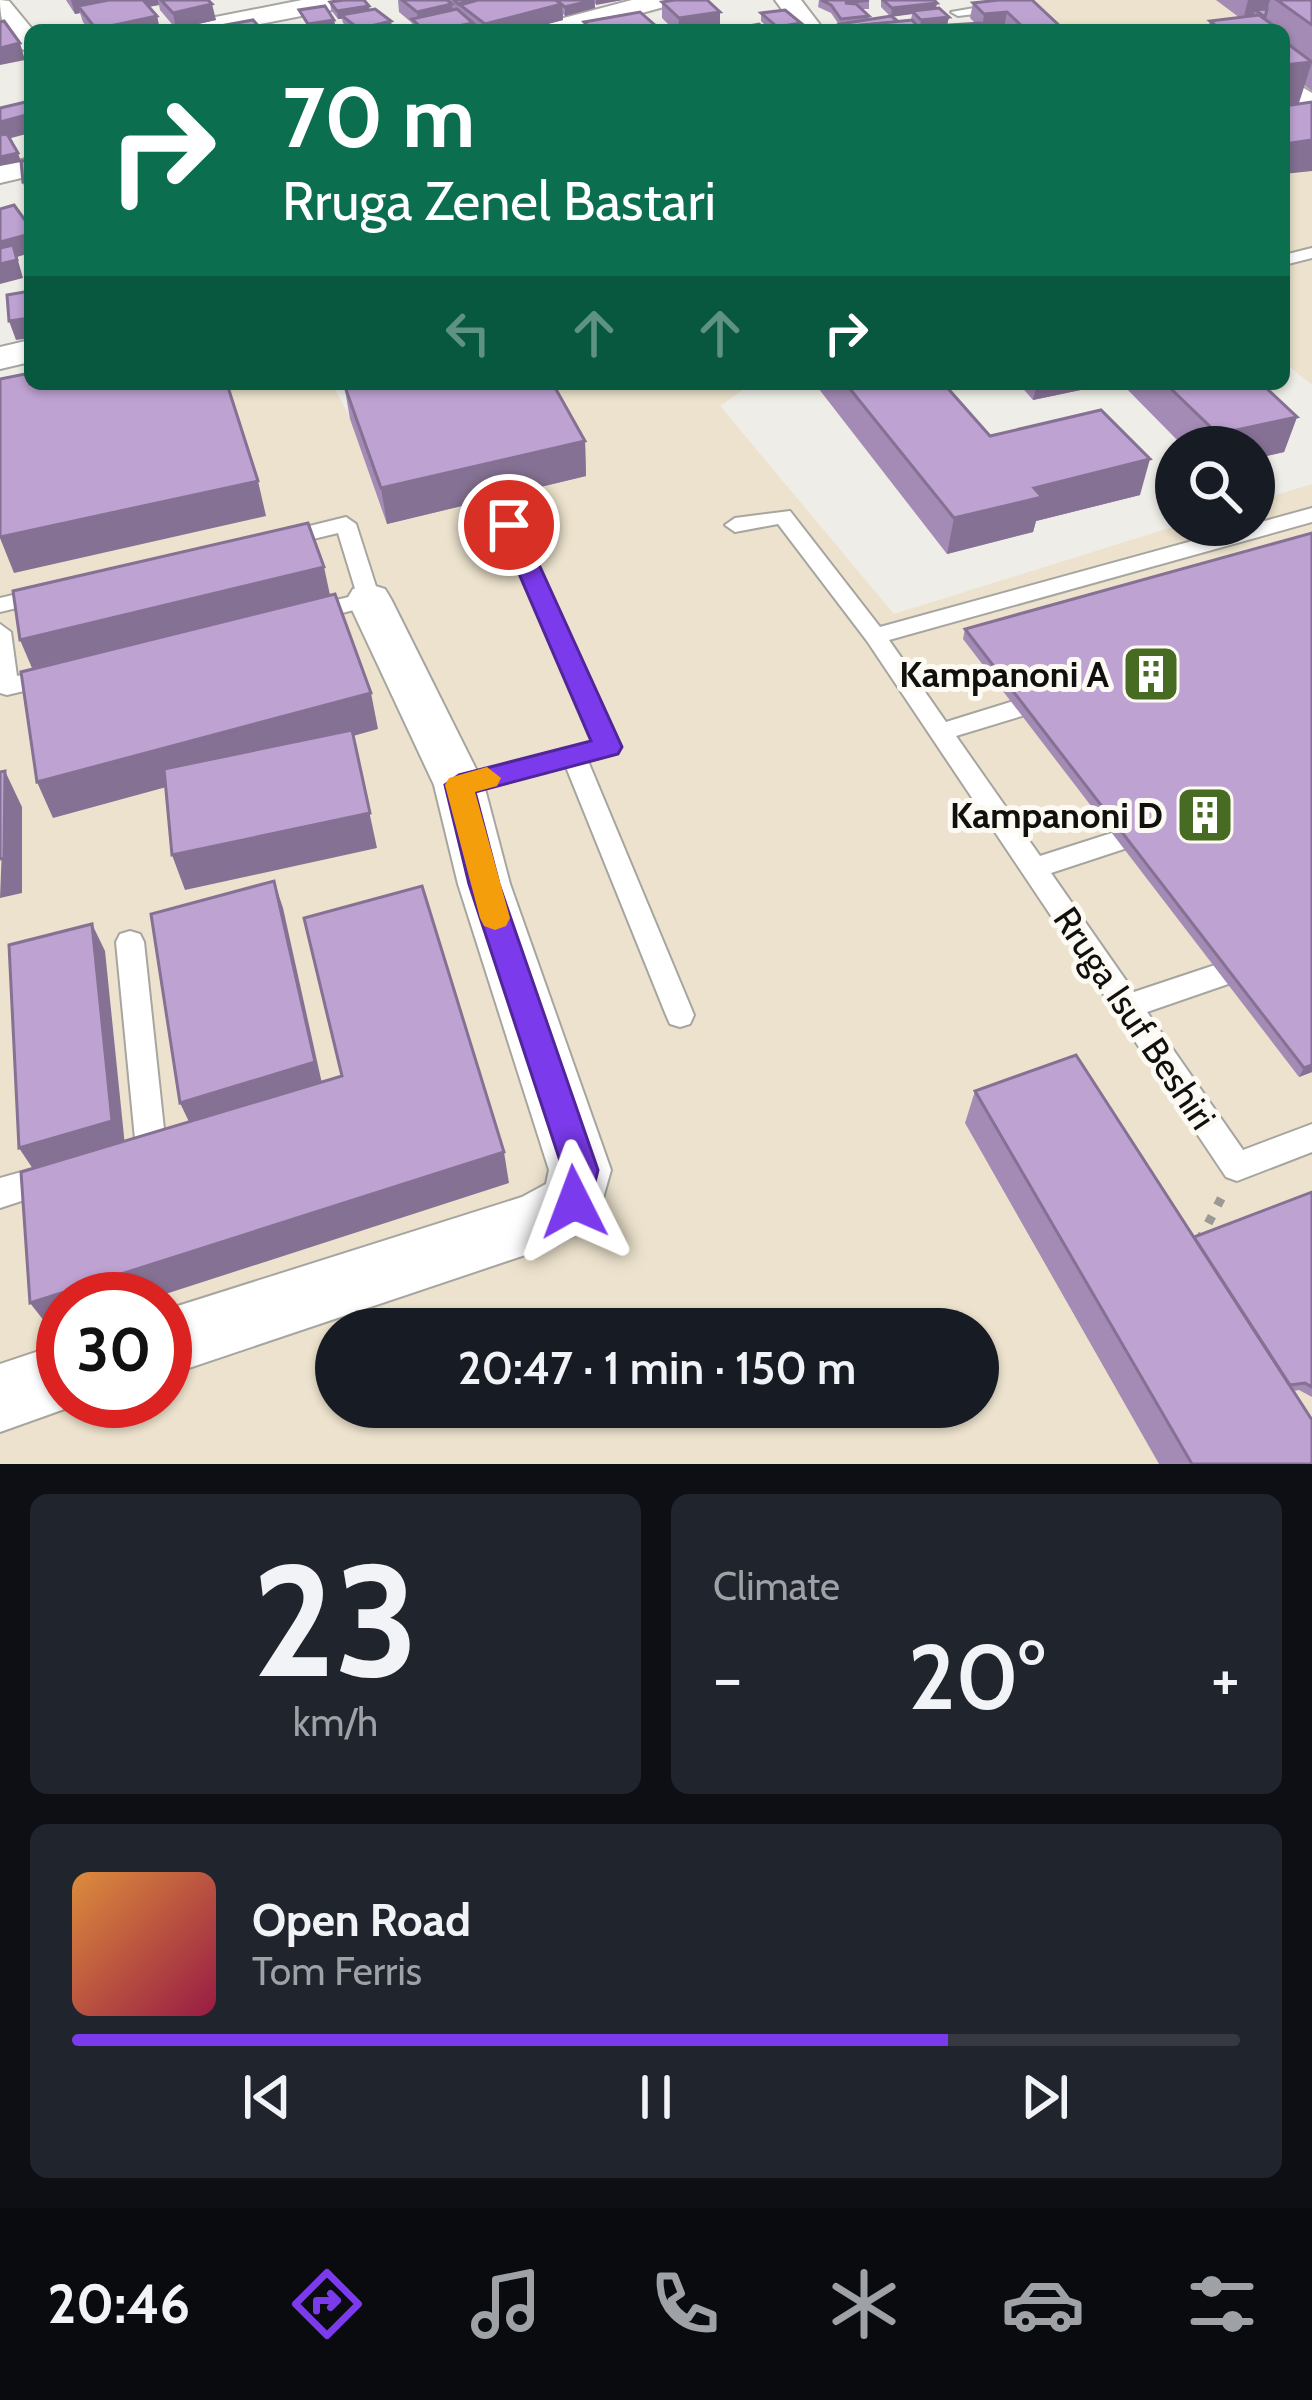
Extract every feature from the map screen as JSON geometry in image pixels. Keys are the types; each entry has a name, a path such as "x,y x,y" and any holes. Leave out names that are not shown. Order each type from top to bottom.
{"street":[{"path":"211,24 279,5 342,0"},
{"path":"572,24 662,0"},
{"path":"788,0 807,24"},
{"path":"0,7 24,57"},
{"path":"192,1333 536,1223 574,1202 580,1170 484,884 459,785 369,599"},
{"path":"0,1397 36,1386"}],"lane":[{"path":"958,11 1013,6"},
{"path":"875,636 1312,515"},
{"name":"Rruga Isuf Beshiri","path":"734,525 782,516 875,636 1237,1167 1312,1138"},
{"path":"254,546 346,524 369,599 285,620"},
{"path":"459,785 608,747 509,525"},
{"path":"0,605 69,589"},
{"path":"0,632 7,687 71,672"},
{"path":"940,732 1017,709"},
{"path":"574,756 680,1015"},
{"name":"Rruga Isuf Beshiri","path":"1033,869 1118,841"},
{"path":"0,1192 151,1148 130,942"},
{"path":"1128,1006 1220,975"}],"path":[{"name":"Rruga Isuf Beshiri","path":"1187,1263 1237,1167"}],"shaded area":[{"path":"1027,0 1310,0 1312,107 1290,90 1290,24 1054,24"},
{"path":"1312,123 1312,385 1290,367 1290,126"},
{"path":"117,390 335,390 351,419 489,390 743,390 720,406 894,614 1155,532 1155,546 1275,546 1275,495 1312,484 1312,1464 0,1464 0,413"}],"building":[{"path":"143,0 157,16 92,24 78,6"},
{"path":"161,0 208,0 212,4 173,13"},
{"path":"364,0 369,6 337,11 330,2"},
{"path":"402,0 447,0 452,4 417,12"},
{"path":"478,0 556,0 562,4 485,24 460,5"},
{"path":"556,0 594,0 565,7"},
{"path":"707,0 720,12 679,18 662,2"},
{"path":"821,0 869,0 845,3 856,4 869,16 841,19"},
{"path":"883,0 934,0 937,3 892,8"},
{"path":"1032,0 1058,24 1020,24 1007,12 984,14 973,3"},
{"path":"1277,0 1312,0 1312,25"},
{"path":"325,6 334,20 308,24 299,10"},
{"path":"939,8 949,17 921,20 912,11"},
{"path":"375,9 391,21 353,24 341,15"},
{"path":"457,9 473,23 417,24 412,19"},
{"path":"785,10 801,23 774,24 761,13"},
{"path":"640,12 654,24 586,24"},
{"path":"1259,15 1272,24 1214,24 1210,21"},
{"path":"891,16 899,22 876,24 840,24"},
{"path":"0,22 20,43 0,48"},
{"path":"1290,46 1312,62 1290,64"},
{"path":"24,102 24,116 0,122 0,108"},
{"path":"1312,102 1312,140 1290,143 1290,105"},
{"path":"7,134 18,153 0,157 0,135"},
{"path":"14,205 24,219 24,236 0,242 0,209"},
{"path":"13,245 17,260 0,264 0,248"},
{"path":"24,292 24,319 9,321 7,295"},
{"path":"24,374 24,390 229,390 258,481 0,537 0,379"},
{"path":"346,390 556,390 585,441 381,488"},
{"path":"851,390 949,390 990,436 1101,410 1150,459 1034,488 1042,497 954,518"},
{"path":"1172,390 1268,390 1297,417 1255,426 1210,426"},
{"path":"308,523 324,567 20,640 13,591"},
{"path":"1312,533 1312,1065 1304,1068 965,629"},
{"path":"335,594 371,693 37,782 21,672"},
{"path":"352,730 370,813 172,855 164,769"},
{"path":"5,771 4,858 0,859 0,772"},
{"path":"274,881 315,1062 180,1103 151,914"},
{"path":"422,886 504,1152 127,1272 36,1272 36,1301 30,1303 21,1172 342,1076 304,918"},
{"path":"92,924 112,1121 19,1148 9,945"},
{"path":"1076,1055 1312,1420 1312,1464 1192,1464 975,1091"},
{"path":"1312,1192 1312,1387 1290,1385 1194,1237"}],"slow traffic":[{"path":"487,778 459,785 495,918"}],"place":[{"name":"Kampanoni A","path":"1151,674"},
{"name":"Kampanoni D","path":"1205,815"}],"route":[{"path":"509,525 608,747 459,785 484,884 580,1170 574,1202"}]}
